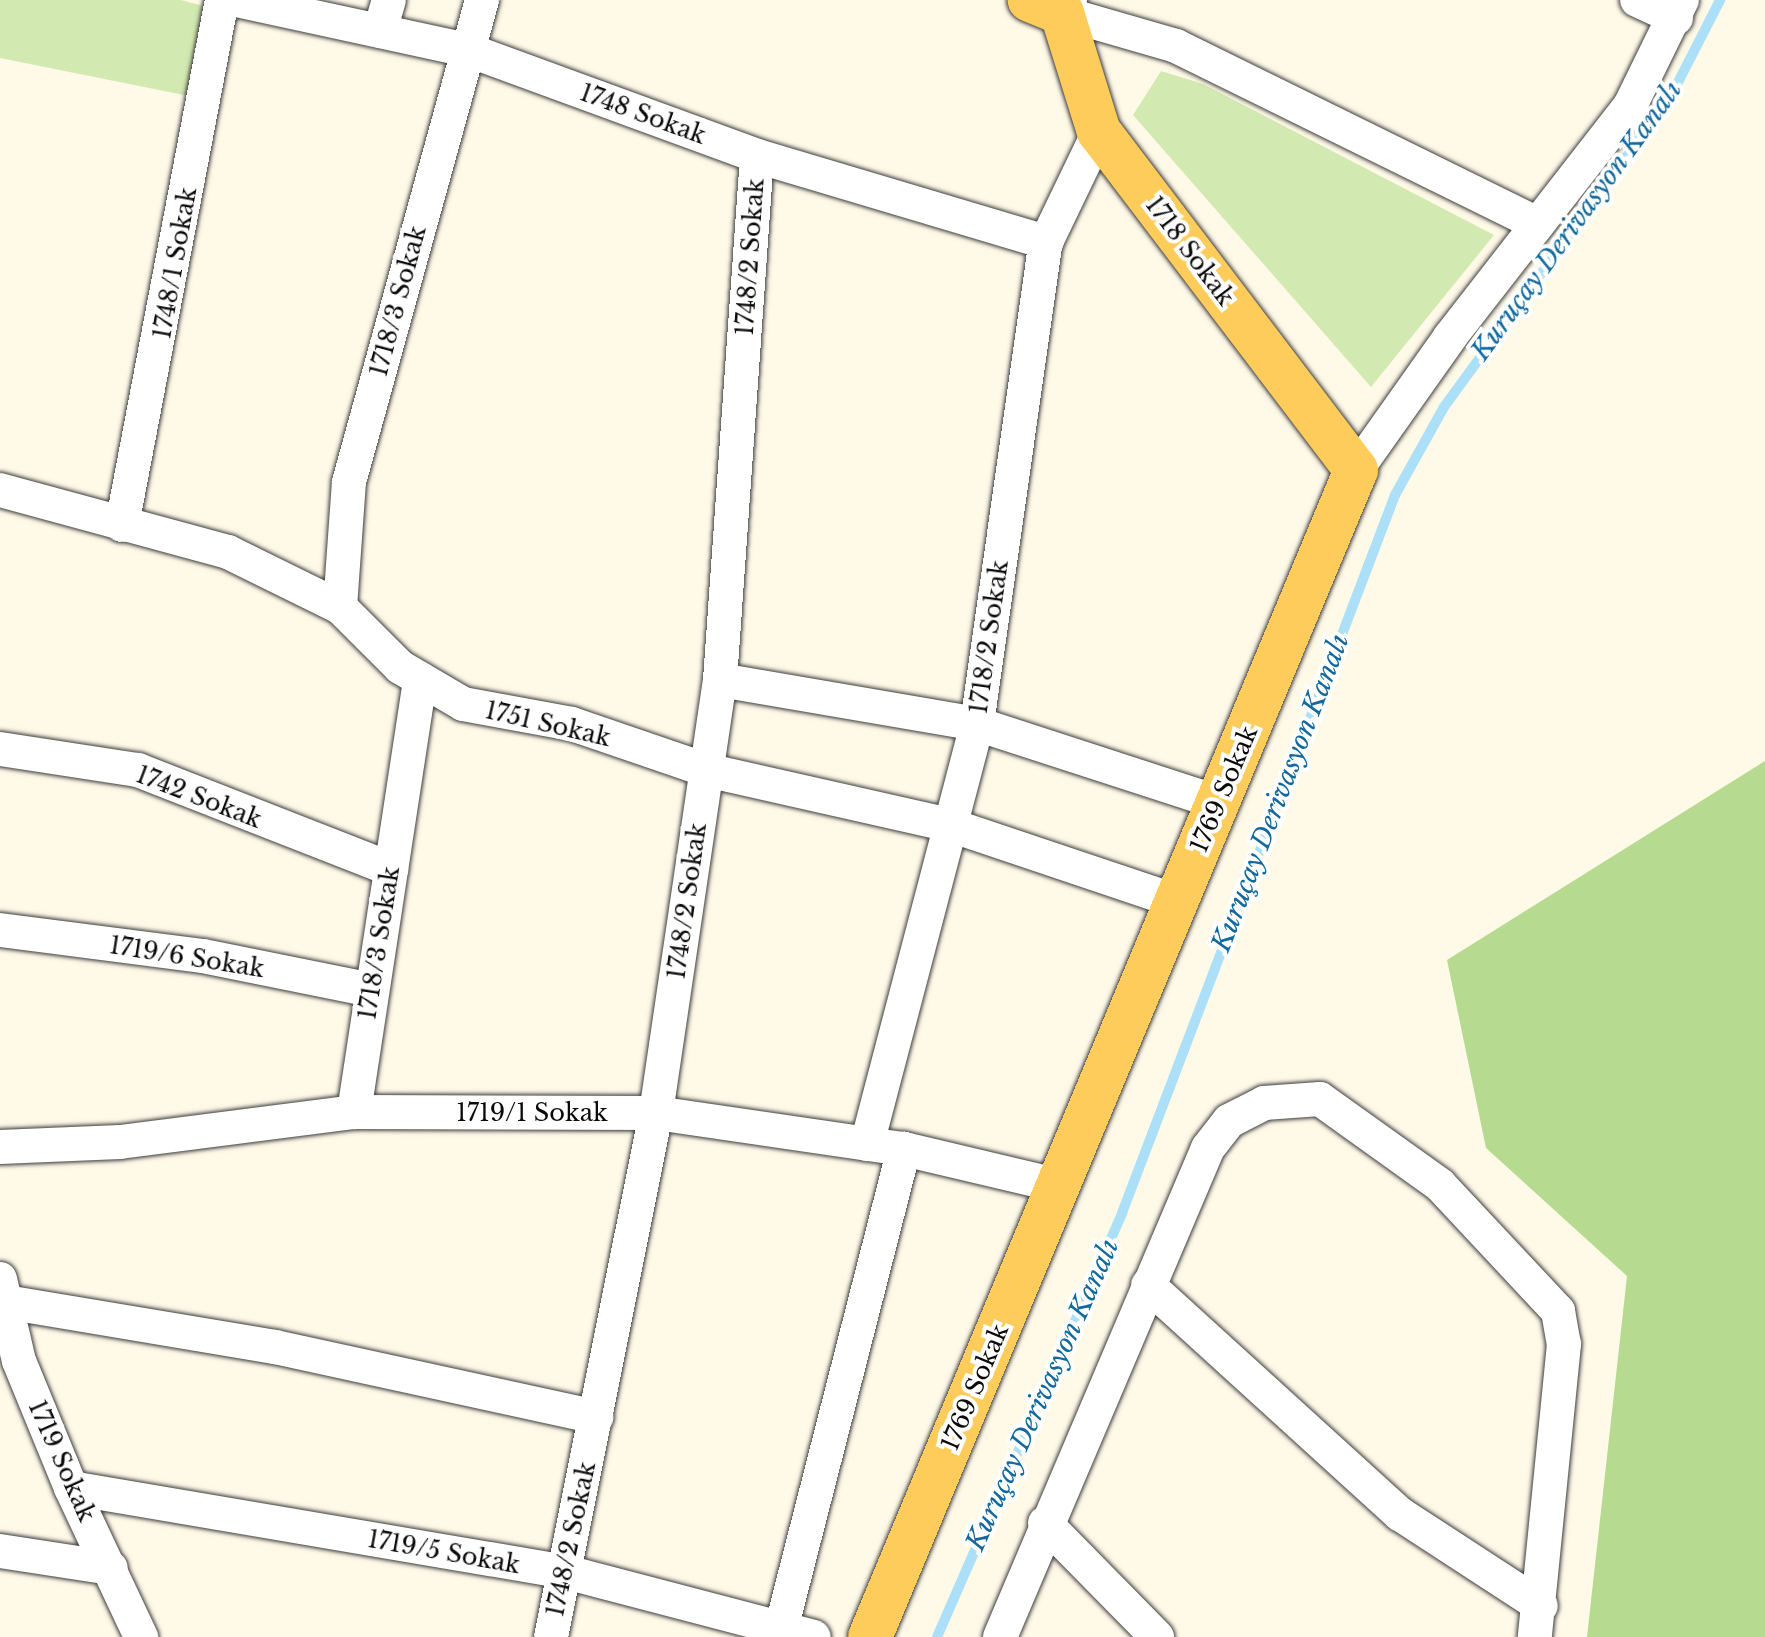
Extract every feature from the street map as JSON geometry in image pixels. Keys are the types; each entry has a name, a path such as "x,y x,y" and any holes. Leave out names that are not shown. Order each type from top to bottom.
{"main road":[{"name":"1718 Sokak","path":"1054,4 1099,132 1356,470"},
{"name":"1769 Sokak","path":"870,1637 1176,901 1220,803 1356,470"}],"street":[{"name":"1748/1 Sokak","path":"122,525 222,0"},
{"name":"1748 Sokak","path":"236,0 385,16 468,50 757,156 1046,242"},
{"name":"1718/3 Sokak","path":"340,607 349,482 482,0"},
{"path":"1637,0 1679,9"},
{"name":"1718 Sokak","path":"1054,4 1176,46 1538,224"},
{"name":"1769 Sokak","path":"1356,470 1538,224 1630,106 1679,9"},
{"name":"1718/2 Sokak","path":"867,1144 977,724 1046,242 1099,132"},
{"name":"1748/2 Sokak","path":"551,1637 656,1113 720,680 757,156"},
{"name":"1751 Sokak","path":"0,490 228,552 340,607 400,667 463,704 572,724 706,770 950,825 1176,901"},
{"name":"1718/3 Sokak","path":"354,1112 420,679"},
{"path":"720,680 977,724 1220,803"},
{"name":"1742 Sokak","path":"0,749 138,770 391,869"},
{"name":"1719/6 Sokak","path":"0,930 203,956 372,990"},
{"path":"1000,1637 1045,1523 1208,1148 1229,1121 1264,1103 1320,1099 1440,1185 1558,1311 1564,1344 1538,1621"},
{"name":"1719/1 Sokak","path":"0,1147 120,1142 354,1112 656,1113 904,1149 1060,1186"},
{"path":"791,1634 904,1149"},
{"path":"1148,1285 1400,1514 1538,1621"},
{"path":"3,1290 596,1417"},
{"name":"1719 Sokak","path":"3,1290 10,1360 141,1637"},
{"name":"1719/5 Sokak","path":"71,1488 566,1572 791,1634"},
{"path":"1045,1523 1157,1637"},
{"path":"0,1551 111,1568"}],"green space":[{"path":"0,0 181,0 207,7 204,99 0,58"},
{"path":"1161,71 1203,84 1494,235 1371,387 1133,115"},
{"path":"1765,761 1765,1637 1587,1637 1627,1276 1486,1148 1447,960"}],"waterway":[{"name":"Kuruçay Derivasyon Kanalı","path":"937,1637 1122,1213 1395,495 1444,407 1672,94 1720,0"}]}
